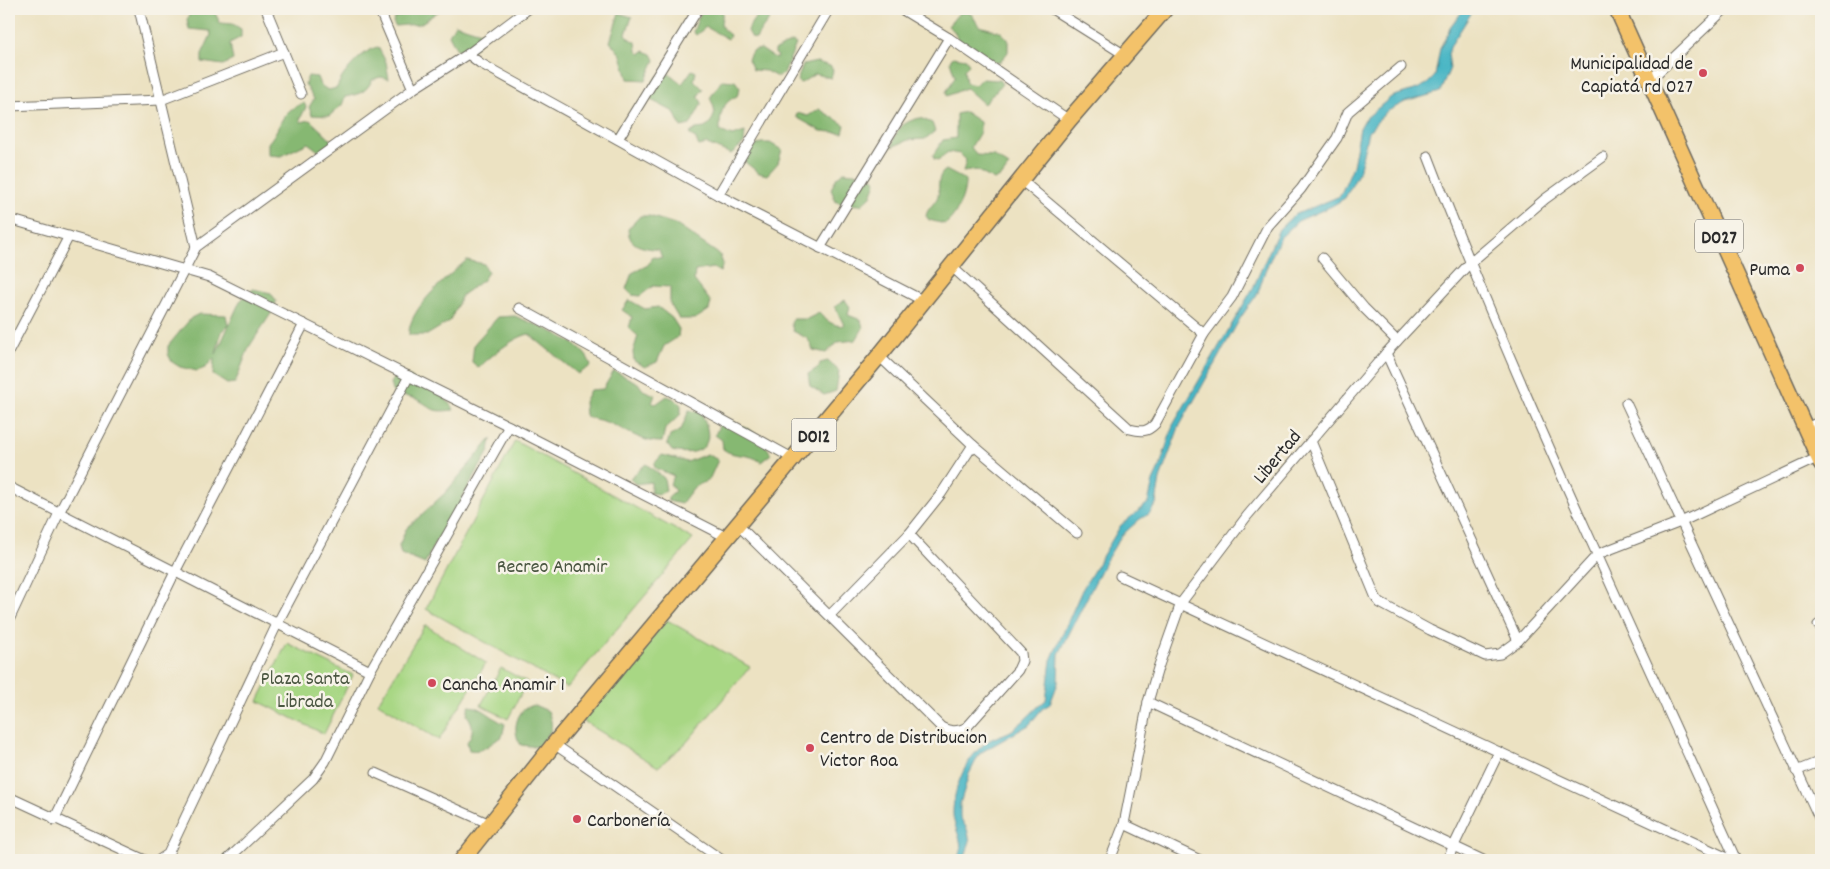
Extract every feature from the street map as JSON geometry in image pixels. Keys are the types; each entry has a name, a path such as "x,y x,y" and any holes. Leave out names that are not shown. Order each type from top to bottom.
{"main road":[{"name":"D012","path":"462,860 554,744 739,526 752,506 879,356 1069,120 1165,9"},
{"name":"D027","path":"1617,9 1820,460"}],"street":[{"path":"139,9 196,247"},
{"path":"266,9 301,94"},
{"path":"379,9 413,89"},
{"path":"9,620 59,513 196,247 413,89 468,54 528,9"},
{"path":"618,139 698,9"},
{"path":"718,195 829,9"},
{"path":"902,9 949,38 1069,120"},
{"path":"1052,9 1125,55"},
{"path":"1650,80 1725,9"},
{"path":"820,248 949,38"},
{"path":"9,106 161,100 284,52"},
{"path":"468,54 480,63 718,195 924,301"},
{"path":"952,266 1130,429 1141,432 1148,430 1155,424 1204,334 1232,297 1268,226 1301,188 1337,138 1348,112 1401,67"},
{"path":"1428,156 1469,264 1736,860"},
{"name":"Libertad","path":"1110,860 1124,824 1148,702 1181,603 1247,516 1397,341 1469,264 1545,199 1603,158"},
{"path":"1021,180 1204,334"},
{"path":"9,219 209,277 509,426 728,538"},
{"path":"9,351 69,236"},
{"path":"1322,258 1364,308 1397,341"},
{"path":"519,308 794,458"},
{"path":"54,820 175,572 304,324"},
{"path":"1386,354 1518,641"},
{"path":"879,356 973,445 1077,533"},
{"path":"159,860 168,854 277,624 409,376"},
{"path":"1626,403 1683,521 1821,822"},
{"path":"1806,428 1821,421"},
{"path":"227,860 313,779 325,762 370,671 509,426"},
{"path":"1311,441 1371,588 1380,603 1430,630 1486,656 1500,654 1518,641 1598,554 1683,521 1820,460"},
{"path":"830,615 909,534 941,494 973,445"},
{"path":"9,487 370,671"},
{"path":"739,526 941,727 950,731 959,731 967,727 1018,670 1022,661 1021,653 909,534"},
{"path":"1120,576 1727,860"},
{"path":"1148,702 1483,860"},
{"path":"554,744 722,860"},
{"path":"1447,860 1499,752"},
{"path":"1796,771 1821,761"},
{"path":"376,773 490,824"},
{"path":"9,798 145,860"},
{"path":"1124,824 1200,860"}],"green space":[{"path":"197,9 213,9 220,23 233,24 241,29 241,37 230,43 233,60 223,65 202,62 202,54 211,35 210,31 189,29 187,20 190,13"},
{"path":"413,9 442,9 420,24 395,26 393,22 395,18 412,12"},
{"path":"705,9 722,9 721,25 730,35 728,39 706,27 696,35 693,32 699,16"},
{"path":"767,9 775,9 756,39 752,38 748,31 751,24"},
{"path":"968,12 979,26 1001,32 1008,39 1008,52 1000,62 996,63 959,42 954,31 948,26 959,13"},
{"path":"619,13 632,17 626,34 628,38 636,42 637,51 640,54 644,51 652,54 655,60 646,80 628,79 621,55 610,42"},
{"path":"455,24 484,33 476,47 469,53 457,50 449,35"},
{"path":"792,42 796,44 784,73 777,77 766,71 753,70 748,59 752,51 761,49 776,59 778,56 775,54 775,50"},
{"path":"378,47 386,62 389,79 380,77 372,80 362,92 345,97 342,105 329,116 312,115 309,107 314,99 305,84 308,76 317,77 320,85 328,90 337,88 343,76 360,57"},
{"path":"953,57 966,59 969,64 964,70 966,83 975,85 981,79 999,80 1002,84 984,104 966,88 947,96 946,92 955,77 950,61"},
{"path":"817,62 830,66 833,70 831,78 815,74 801,83 797,81 803,65"},
{"path":"692,70 696,72 694,80 703,89 698,96 702,103 690,125 681,127 674,112 651,100 651,84 657,77 670,74 682,84"},
{"path":"722,80 735,81 740,88 737,96 728,102 722,110 720,120 720,131 732,136 745,132 744,143 731,154 707,144 699,146 695,138 689,134 696,129 705,128 711,121 714,107 710,98"},
{"path":"304,103 306,107 300,119 301,122 310,120 331,140 329,152 321,153 308,143 281,156 268,155 268,143 285,115"},
{"path":"819,109 845,125 843,133 821,131 796,117 797,113 808,116"},
{"path":"965,112 980,122 980,132 971,147 976,155 994,156 1009,166 1002,176 994,180 976,170 963,172 966,160 960,154 948,152 938,160 934,159 933,155 943,140 956,138 956,114"},
{"path":"920,118 932,123 935,131 925,139 908,140 892,147 901,127"},
{"path":"761,143 770,143 782,150 778,163 767,175 759,173 745,162 749,149"},
{"path":"946,170 965,180 965,185 959,205 953,216 945,224 929,220 926,216 928,210 937,199 940,178"},
{"path":"844,172 863,174 875,179 876,183 871,196 861,205 836,202 831,189 837,177"},
{"path":"640,216 649,216 675,224 720,255 723,264 720,272 713,268 695,271 694,280 711,302 709,310 695,319 679,319 670,304 670,287 653,286 640,296 632,295 626,289 632,273 648,265 653,257 662,258 659,250 638,246 631,240 628,229"},
{"path":"467,260 484,264 488,272 483,280 462,295 450,321 427,335 409,335 410,325 421,305 440,284"},
{"path":"253,289 271,293 276,301 274,309 249,347 235,383 227,384 213,375 214,358 205,368 197,371 180,367 172,362 168,354 168,346 191,318 199,314 226,315 228,325 221,332 216,354 240,301"},
{"path":"629,300 645,309 658,307 672,318 679,329 678,337 664,346 657,362 645,367 634,361 633,352 638,336 629,328 632,317 622,310"},
{"path":"845,300 850,307 848,315 861,320 863,328 856,340 838,342 826,353 813,350 808,339 793,331 791,323 793,319 807,319 819,313 833,324 844,325 835,307"},
{"path":"515,316 571,342 587,357 591,366 578,374 529,334 516,339 502,348 479,368 472,362 474,344 498,317"},
{"path":"828,361 839,371 836,391 824,395 810,386 808,374 819,367 820,363"},
{"path":"614,371 638,383 643,390 655,395 652,403 656,404 667,396 675,399 681,405 681,414 665,429 662,442 646,440 611,424 585,415 584,402 590,390 603,389"},
{"path":"404,374 443,395 454,410 435,410 416,399 392,391 390,383 395,376"},
{"path":"689,410 701,413 706,424 708,433 705,446 692,452 672,451 667,444 670,436 681,430"},
{"path":"722,419 751,431 761,440 771,454 761,462 752,457 727,452 723,449 722,440 715,435"},
{"path":"491,439 489,451 463,496 454,521 436,540 425,564 401,554 399,546 406,529 445,493"},
{"name":"Recreo Anamir","path":"515,441 693,539 567,688 426,609"},
{"path":"707,454 718,460 709,480 694,487 681,504 668,501 668,497 675,491 670,484 674,476 655,468 654,464 662,455 687,462"},
{"path":"646,464 664,478 666,491 659,494 651,493 651,482 635,484 630,478"},
{"path":"667,620 750,667 686,743 658,767 580,719"},
{"name":"Cancha Anamir 1","path":"425,625 486,663 439,740 378,703"},
{"name":"Plaza Santa Librada","path":"287,643 353,675 324,734 258,701"},
{"path":"501,668 527,682 508,719 481,705"},
{"path":"534,705 548,711 551,723 548,735 538,747 521,745 516,733 519,715 528,707"},
{"path":"469,706 483,710 505,724 502,737 483,749 474,751 469,750 467,742 472,728 467,715"}],"water":[{"path":"1464,9 1474,9 1451,45 1448,54 1450,68 1440,92 1405,102 1386,112 1368,132 1359,172 1345,198 1298,221 1280,238 1265,271 1258,293 1241,317 1179,427 1160,479 1156,504 1149,514 1140,519 1121,536 1105,562 1059,654 1058,683 1050,704 1042,709 1029,725 980,753 969,774 960,804 960,817 967,829 970,841 964,860 956,860 961,848 953,813 956,792 963,772 975,753 982,746 993,738 1012,730 1046,700 1051,660 1082,590 1121,525 1148,503 1153,481 1160,466 1173,425 1253,288 1279,229 1294,215 1340,196 1353,166 1360,128 1365,119 1391,97 1417,89 1427,84 1435,76 1440,48 1450,28"}],"place":[{"name":"Municipalidad de Capiatá rd 027","path":"1703,73"},
{"name":"Puma","path":"1800,268"},
{"name":"Cancha Anamir 1","path":"432,683"},
{"name":"Centro de Distribucion Victor Roa","path":"810,748"},
{"name":"Carbonería","path":"577,819"}]}
